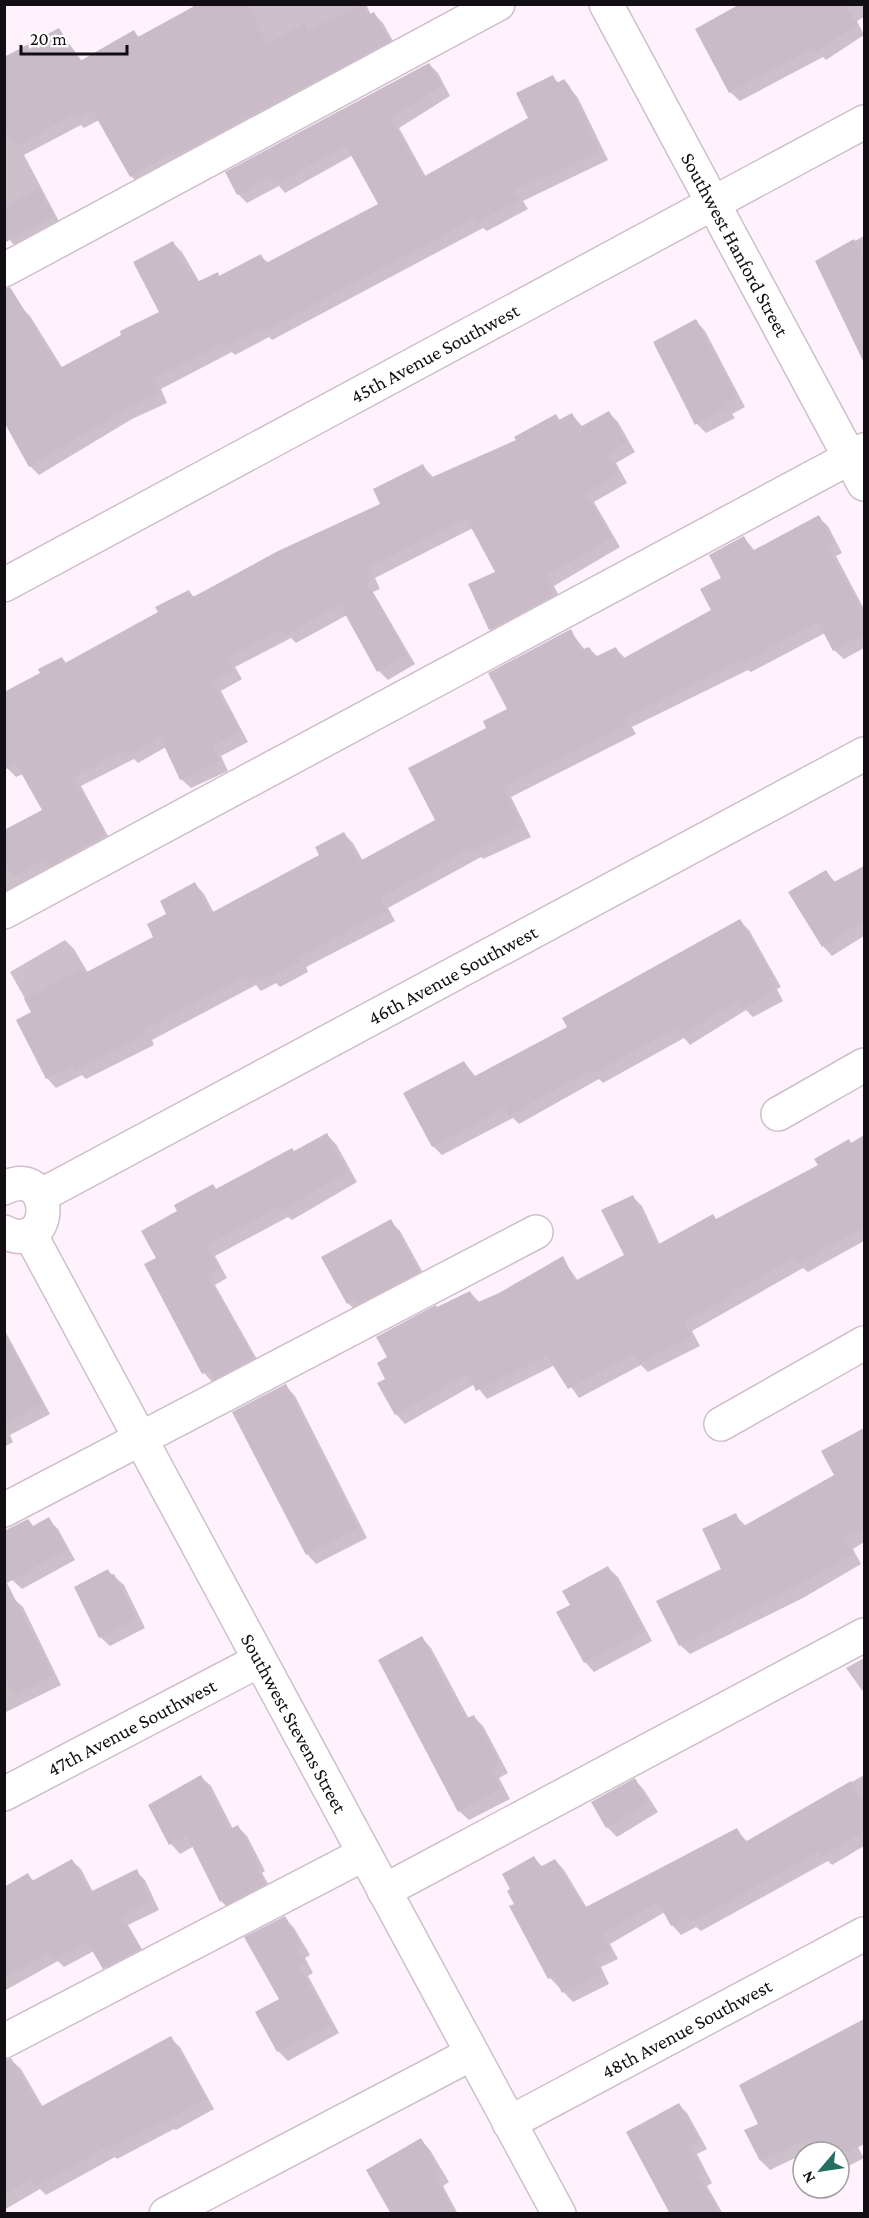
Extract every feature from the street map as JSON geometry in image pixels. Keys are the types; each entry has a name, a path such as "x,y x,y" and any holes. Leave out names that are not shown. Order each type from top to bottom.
{"street":[{"path":"4,270 498,4"},
{"name":"Southwest Hanford Street","path":"606,4 714,204 860,464"},
{"name":"45th Avenue Southwest","path":"4,585 864,122"},
{"path":"4,912 860,464"},
{"name":"46th Avenue Southwest","path":"40,1196 864,754"},
{"path":"778,1114 864,1065"},
{"path":"5,1187 20,1184 36,1190 45,1214 36,1230 17,1233"},
{"name":"Southwest Stevens Street","path":"17,1233 140,1438 258,1661 559,2214"},
{"path":"4,1510 536,1233"},
{"path":"722,1424 864,1343"},
{"path":"384,1891 864,1635"},
{"name":"47th Avenue Southwest","path":"4,1794 258,1661"},
{"path":"4,2041 364,1854"},
{"name":"48th Avenue Southwest","path":"509,2123 864,1934"},
{"path":"166,2214 471,2054"}],"building":[{"path":"198,4 248,4 267,44 304,23 308,31 363,4 368,15 374,12 390,41 207,139 176,155 174,152 130,177 92,110 73,120 72,116 15,147 4,128 4,57 59,28 80,61 134,30 138,37"},
{"path":"740,4 845,4 857,25 816,52 814,48 729,93 695,29"},
{"path":"429,63 442,86 391,118 423,177 528,118 516,93 553,75 557,83 564,79 570,87 600,151 515,191 520,200 477,223 474,219 262,332 260,328 225,347 223,343 153,379 159,393 123,411 29,467 4,422 4,289 10,287 60,368 121,335 120,331 159,312 133,262 173,241 190,275 193,273 197,282 218,272 219,276 261,254 264,261 268,262 378,204 346,146 275,185 271,177 237,195 225,172"},
{"path":"39,188 54,217 4,243 4,206"},
{"path":"854,239 864,262 864,363 815,261"},
{"path":"696,319 737,397 724,404 726,408 695,425 653,342"},
{"path":"609,411 627,443 608,454 619,474 586,493 612,538 546,576 554,595 489,630 468,584 495,572 466,518 367,568 372,579 366,582 407,655 377,672 340,605 286,635 282,629 227,658 234,670 213,681 240,732 213,747 220,761 180,780 160,737 128,755 125,750 73,777 105,835 48,867 44,860 13,877 4,860 4,830 42,810 16,764 4,770 4,692 40,673 38,669 62,657 65,663 158,612 155,607 189,590 193,597 278,551 380,504 373,489 423,464 430,478 516,440 514,437 556,414 559,420 572,413 580,427"},
{"path":"819,515 834,543 827,547 864,613 864,634 833,651 818,622 741,664 739,661 624,718 628,724 503,787 522,827 472,851 471,848 380,898 387,911 298,957 300,962 269,978 267,974 251,982 247,976 143,1030 146,1035 75,1070 73,1065 46,1079 16,1020 31,1012 24,999 82,969 85,973 153,937 147,924 166,914 160,901 195,882 211,913 319,855 315,847 344,832 360,861 435,820 408,768 486,728 483,721 507,709 488,673 571,629 581,650 589,647 595,657 616,647 622,659 711,610 700,589 721,578 709,555 744,536 752,551"},
{"path":"864,866 864,921 822,947 788,892 826,870 834,882"},
{"path":"740,919 773,977 768,979 775,991 742,1009 738,1000 680,1036 675,1029 592,1074 590,1070 509,1116 505,1108 432,1147 403,1093 464,1061 473,1077 567,1027 562,1018"},
{"path":"327,1133 348,1172 281,1211 279,1207 207,1246 219,1268 207,1275 254,1358 214,1379 209,1370 202,1374 144,1264 156,1258 141,1231 177,1211 174,1205 213,1184 216,1189 292,1148 294,1151"},
{"path":"864,1135 864,1227 797,1264 795,1258 735,1291 736,1293 684,1322 691,1336 638,1364 633,1355 568,1389 547,1356 476,1391 468,1374 395,1415 377,1383 385,1379 377,1363 387,1357 376,1337 436,1305 437,1307 470,1291 476,1303 499,1293 563,1256 575,1281 624,1255 601,1210 633,1195 657,1245 713,1214 716,1219 818,1165 814,1159 849,1139 851,1143"},
{"path":"391,1219 419,1272 358,1304 355,1299 347,1304 321,1257"},
{"path":"4,1332 42,1404 4,1424"},
{"path":"286,1384 358,1528 306,1555 232,1412"},
{"path":"864,1428 864,1532 863,1529 844,1539 853,1554 793,1588 679,1646 656,1601 721,1569 702,1529 736,1513 742,1527 834,1475 821,1451"},
{"path":"49,1517 67,1550 7,1583 53,1675 14,1695 4,1676 4,1531 28,1519 33,1526"},
{"path":"608,1566 644,1631 584,1663 556,1612 570,1605 562,1591"},
{"path":"108,1569 111,1575 114,1574 137,1619 99,1638 74,1587"},
{"path":"422,1636 465,1719 474,1715 500,1764 490,1768 501,1789 458,1812 378,1660"},
{"path":"201,1775 230,1829 238,1825 257,1862 254,1863 266,1884 226,1905 223,1900 220,1902 187,1836 169,1845 148,1805"},
{"path":"635,1778 649,1803 606,1828 591,1802"},
{"path":"851,1781 864,1805 864,1831 821,1857 818,1852 690,1923 687,1917 671,1926 658,1902 602,1934 610,1949 593,1958 601,1974 562,1993 554,1976 548,1979 509,1906 514,1904 507,1891 510,1889 502,1874 534,1856 540,1867 555,1859 584,1908 737,1828 745,1842"},
{"path":"72,1859 90,1892 137,1869 151,1901 121,1916 140,1949 103,1969 87,1942 54,1959 50,1952 4,1978 4,1887 28,1873 32,1881"},
{"path":"285,1916 302,1946 297,1948 305,1963 299,1966 331,2024 277,2052 255,2012 279,1999 244,1937"},
{"path":"864,2019 864,2144 851,2151 851,2140 810,2140 809,2138 791,2140 791,2146 760,2161 744,2130 758,2124 739,2085"},
{"path":"171,2036 206,2099 165,2122 164,2120 106,2150 105,2148 36,2187 31,2179 4,2195 4,2060 11,2058 40,2107"},
{"path":"679,2103 699,2140 689,2145 705,2174 699,2176 721,2214 670,2214 626,2132"},
{"path":"421,2138 441,2172 435,2176 455,2214 391,2214 366,2170"}]}
